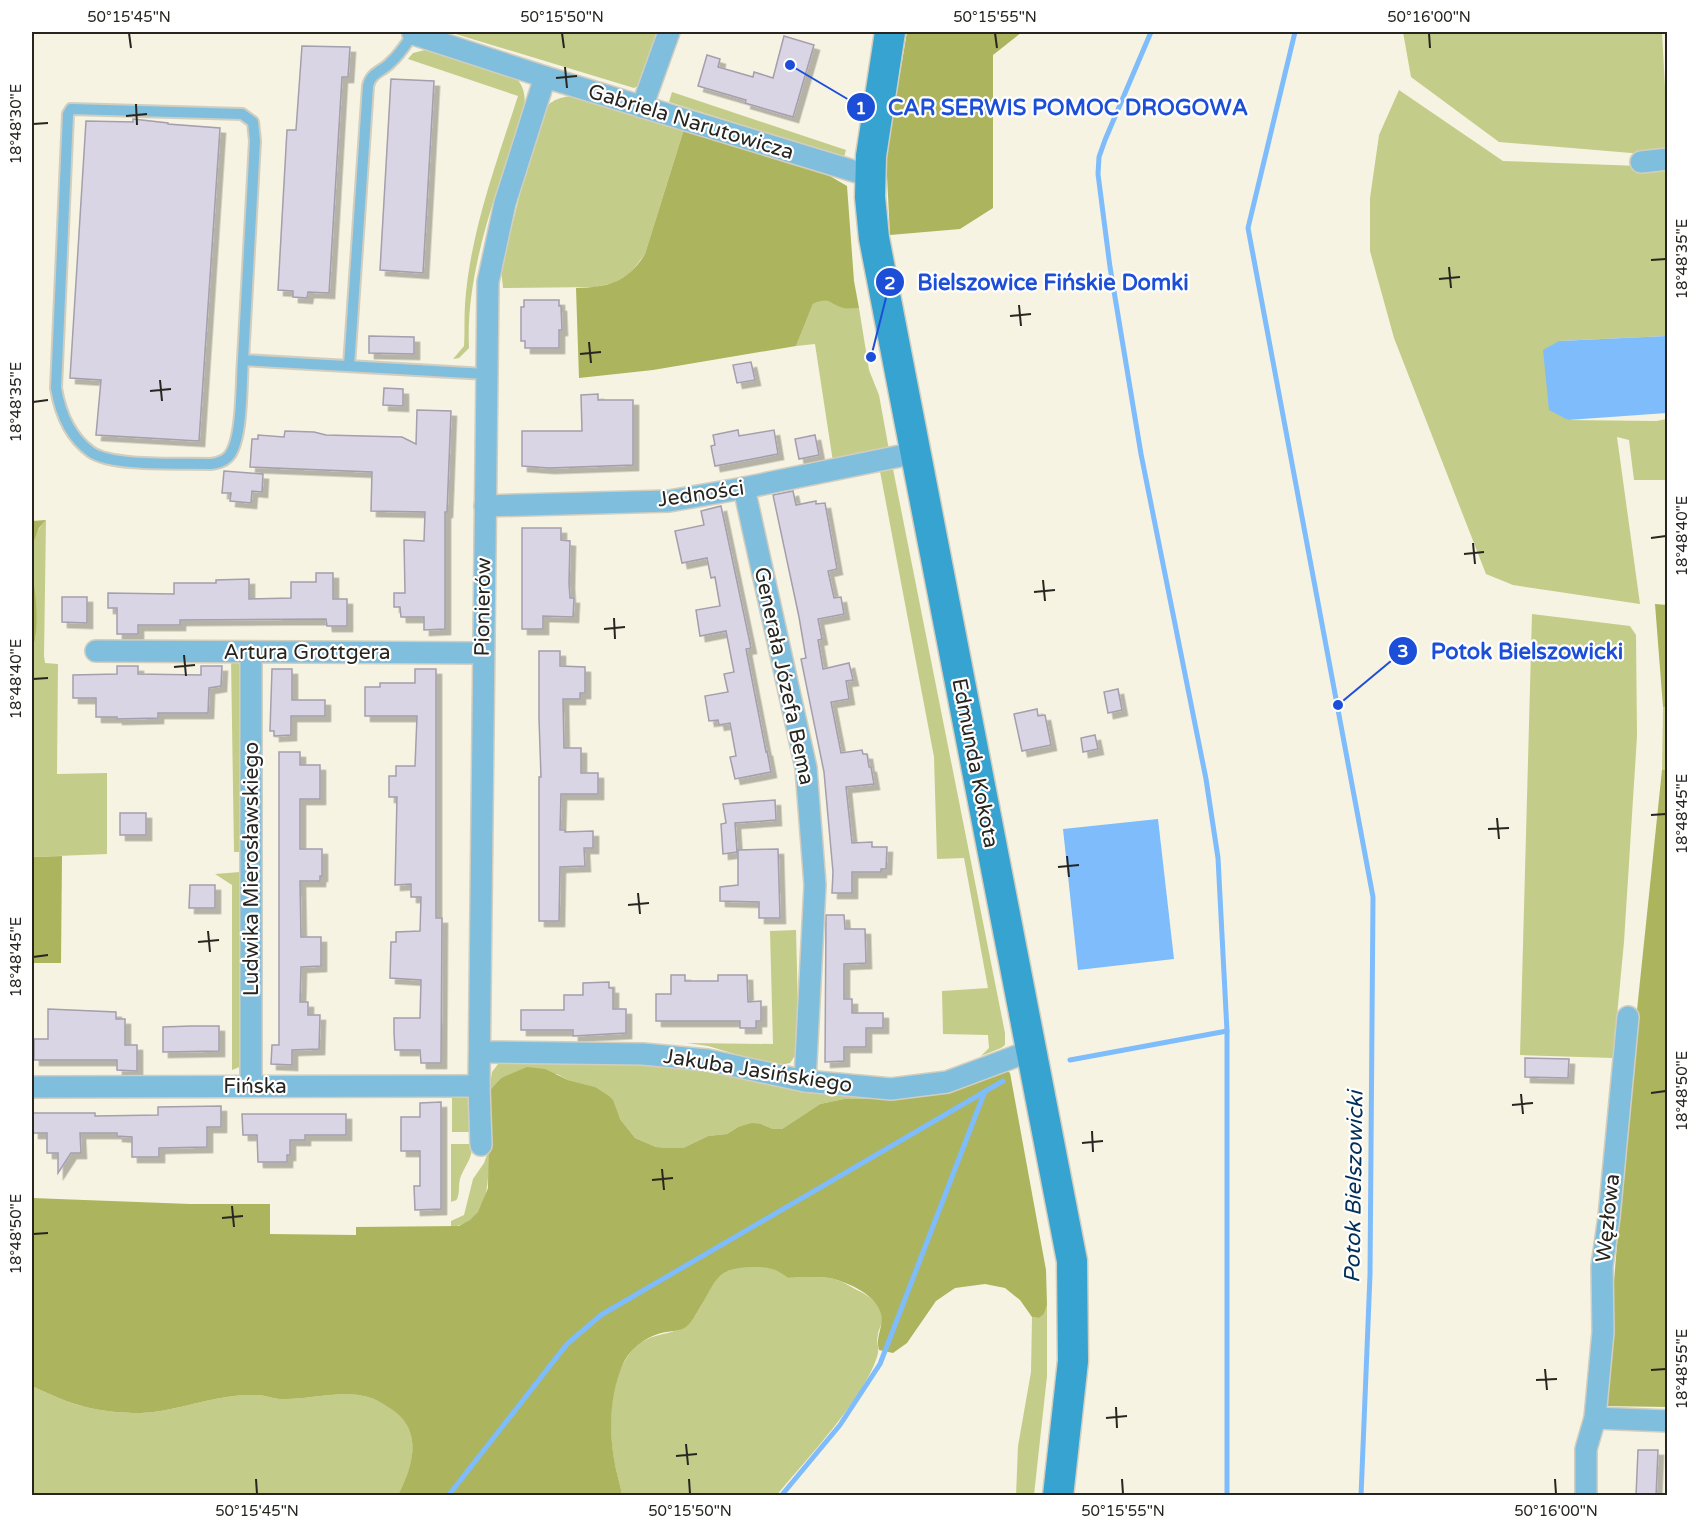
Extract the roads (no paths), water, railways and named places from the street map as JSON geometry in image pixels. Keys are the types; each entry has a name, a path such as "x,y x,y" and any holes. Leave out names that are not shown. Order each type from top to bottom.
{"street":[{"name":"Gabriela Narutowicza","path":"411,32 545,77 870,176"},
{"path":"642,106 669,32"},
{"name":"Edmunda Kokota","path":"890,32 874,134 870,176 874,238 1072,1261 1071,1420 1058,1496"},
{"name":"Pionierów","path":"481,1145 479,1086 488,282 505,202 545,77"},
{"path":"1641,162 1668,159"},
{"name":"Jedności","path":"485,506 669,501 915,453"},
{"name":"Generała Józefa Bema","path":"744,488 806,768 815,885 805,1081"},
{"name":"Artura Grottgera","path":"96,651 483,653"},
{"name":"Ludwika Mierosławskiego","path":"250,1086 251,652"},
{"name":"Węzłowa","path":"1586,1496 1586,1449 1595,1418 1603,1332 1602,1266 1609,1217 1628,1017"},
{"name":"Jakuba Jasińskiego","path":"480,1052 643,1054 696,1059 805,1081 891,1089 947,1082 1030,1051"},
{"name":"Fińska","path":"32,1087 479,1086"},
{"path":"1595,1418 1668,1420"}],"lane":[{"path":"349,366 369,79 389,64 411,32"},
{"path":"71,109 242,114 254,122 255,141 243,360 238,438 229,456 222,462 211,464 117,460 91,452 68,426 62,414 56,388 68,114 71,109"},
{"path":"243,360 486,374"}],"water":[{"path":"1667,336 1667,413 1568,420 1549,410 1543,350 1559,341"},
{"path":"1158,819 1174,959 1078,970 1063,829"}],"waterway":[{"path":"1151,32 1105,140 1099,157 1098,174 1110,267 1141,454 1206,779 1218,858 1227,1031 1227,1496"},
{"name":"Potok Bielszowicki","path":"1295,32 1248,228 1373,897 1370,1275 1361,1496"},
{"path":"1070,1060 1227,1031"},
{"path":"448,1496 567,1344 601,1315 1003,1081"},
{"path":"781,1496 840,1425 880,1364 985,1091"}],"place":[{"name":"CAR SERWIS POMOC DROGOWA","path":"790,65"},
{"name":"Bielszowice Fińskie Domki","path":"871,357"},
{"name":"Potok Bielszowicki","path":"1338,705"}]}
